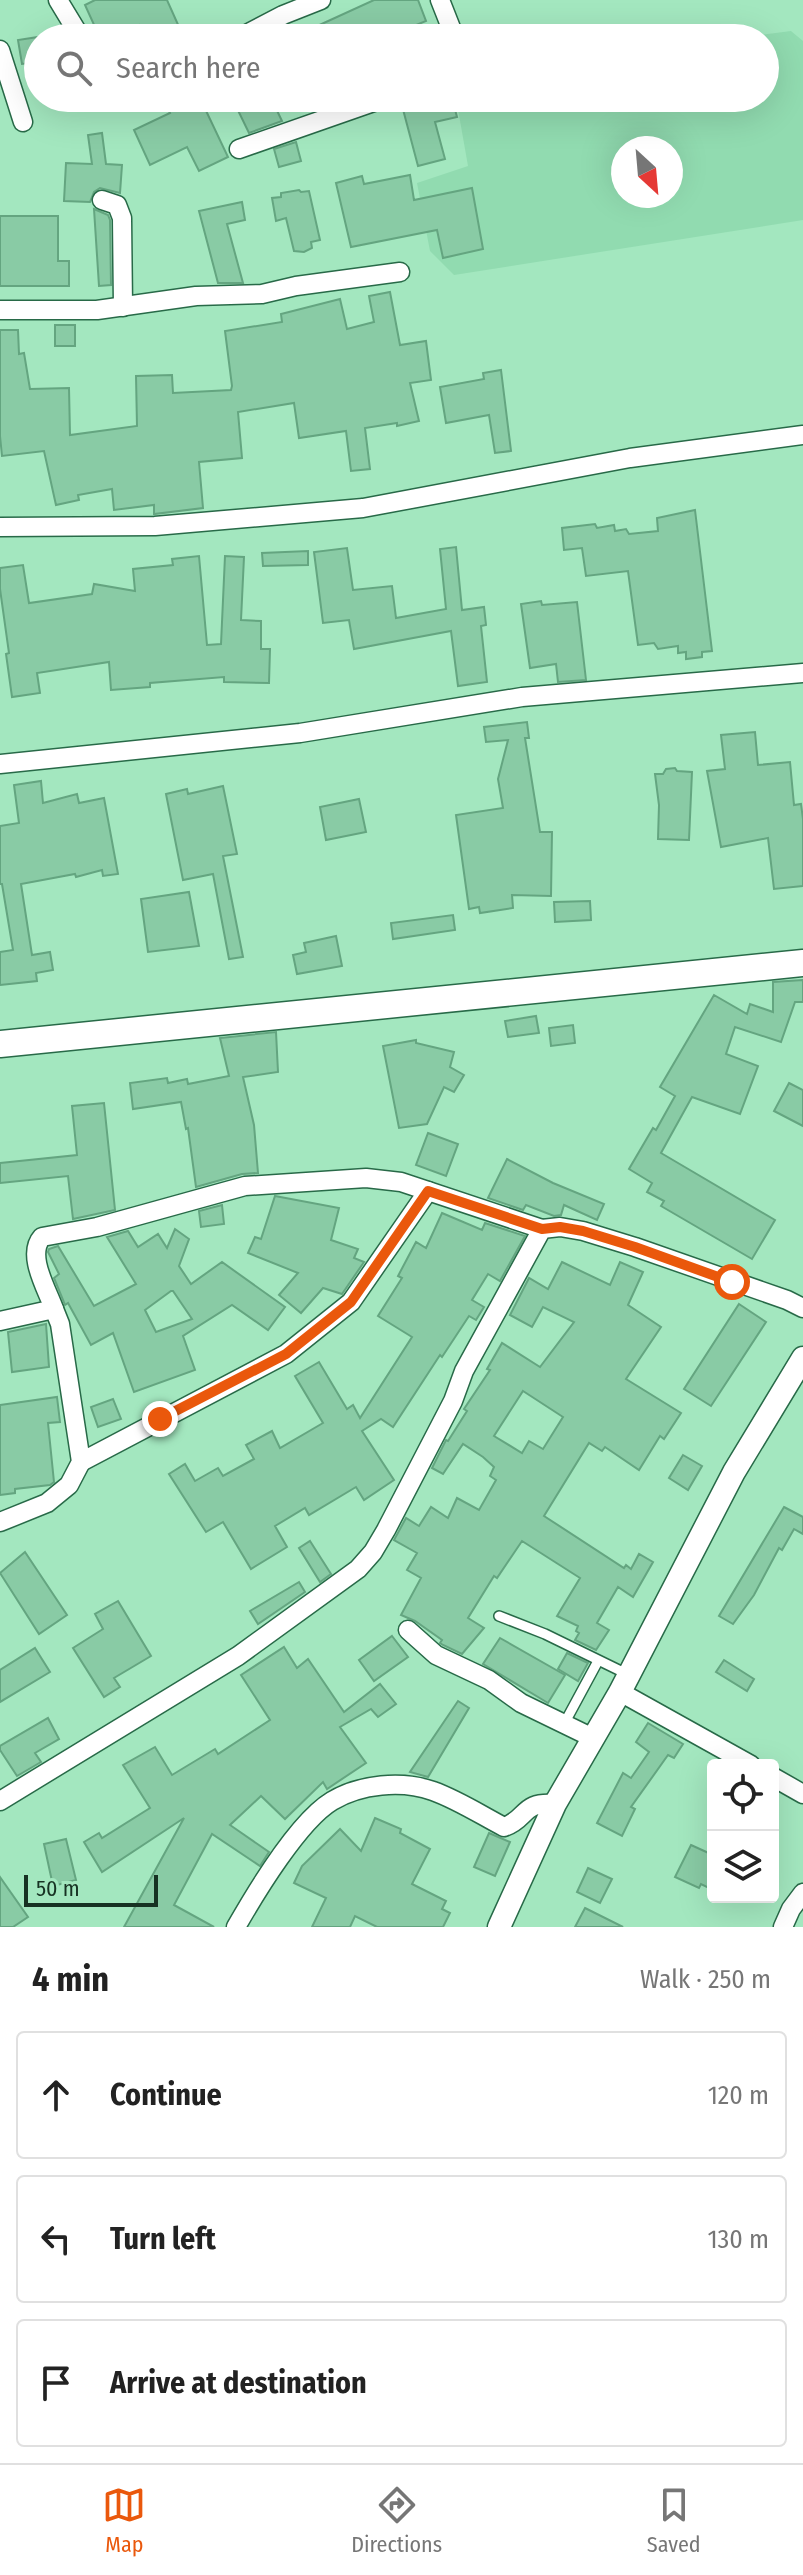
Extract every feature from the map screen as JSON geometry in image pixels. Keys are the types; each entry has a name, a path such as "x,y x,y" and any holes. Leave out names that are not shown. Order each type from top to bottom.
{"main road":[{"path":"0,1044 803,949"},
{"path":"0,1029 803,963"}],"street":[{"path":"59,0 73,24"},
{"path":"266,24 321,0"},
{"path":"440,0 449,24"},
{"path":"0,50 23,122"},
{"path":"239,149 345,112"},
{"path":"102,200 117,205 122,218 123,307"},
{"path":"0,310 97,310 196,296 262,294 296,286 400,272"},
{"path":"0,527 155,526 363,508 630,458 803,435"},
{"path":"0,763 300,733 522,697 803,673"},
{"path":"81,1462 60,1324 34,1255 36,1243 42,1237 97,1227 245,1186 366,1178 401,1182 542,1229 560,1227 635,1247 803,1308"},
{"path":"0,1522 47,1503 69,1485 81,1462 286,1354 351,1302 428,1191"},
{"path":"0,1801 238,1656 358,1569 386,1530 453,1401 464,1371 542,1229"},
{"path":"0,1321 54,1309"},
{"path":"499,1927 555,1804 624,1683 734,1472 800,1369"},
{"path":"408,1630 436,1655 489,1680 521,1703 593,1738"},
{"path":"624,1683 742,1759"},
{"path":"779,1780 803,1794"},
{"path":"236,1927 255,1895 309,1821 331,1802 347,1794 379,1786 403,1785 432,1791 504,1827 511,1825 527,1808 541,1803 555,1804"},
{"path":"783,1927 803,1893"}],"lane":[{"path":"499,1616 545,1634 598,1661 624,1683"},
{"path":"564,1724 598,1661"}],"shaded area":[{"path":"791,31 803,41 803,220 454,275 430,251 417,183 468,166 458,112 779,112 779,33"}],"building":[{"path":"95,0 167,0 178,24 94,24 85,5"},
{"path":"374,0 418,0 426,21 419,24 322,24"},
{"path":"24,39 24,64 22,64 18,40"},
{"path":"207,112 228,157 199,171 187,147 150,165 134,130 170,113"},
{"path":"239,112 278,112 282,121 249,133"},
{"path":"404,112 456,112 457,117 435,122 445,159 418,166"},
{"path":"102,133 106,164 122,165 120,193 100,188 94,192 90,202 64,201 66,163 92,164 88,135"},
{"path":"296,142 301,161 279,167 274,149"},
{"path":"410,175 414,200 472,188 483,249 443,258 437,230 351,247 336,183 362,176 364,184"},
{"path":"299,190 309,191 320,240 311,242 312,248 304,252 294,251 286,218 276,221 272,198"},
{"path":"242,202 245,220 227,224 243,283 218,283 199,211"},
{"path":"94,209 108,215 110,220 111,285 99,286"},
{"path":"0,216 58,216 58,261 69,261 69,286 0,286"},
{"path":"390,292 400,345 426,341 431,380 410,383 419,421 365,428 370,469 351,471 346,431 299,438 294,403 238,412 242,458 199,462 203,508 154,514 154,505 114,510 112,489 78,495 79,500 56,505 44,451 2,456 0,330 18,330 19,354 24,353 30,389 69,388 70,435 137,426 136,376 172,375 173,393 231,390 225,331 282,322 281,314 340,299 347,329 374,322 369,296"},
{"path":"55,325 75,325 75,346 55,346"},
{"path":"501,370 511,451 495,453 489,415 446,423 440,387 484,379 483,373"},
{"path":"695,510 712,651 702,652 702,657 686,659 686,652 678,653 678,646 658,649 654,643 638,645 628,571 586,576 582,548 564,550 562,528 595,524 597,528 614,525 615,531 626,529 629,534 658,531 657,518"},
{"path":"456,547 462,610 484,607 486,625 481,626 487,682 458,686 451,631 354,649 349,620 323,623 314,552 347,548 353,590 392,586 396,618 446,609 440,549"},
{"path":"308,551 308,565 263,566 262,553"},
{"path":"199,556 207,645 221,644 225,556 244,557 241,620 261,621 261,649 270,649 269,683 224,682 224,677 150,683 150,687 111,690 109,662 37,673 40,693 12,697 0,568 23,565 29,603 92,594 94,584 135,591 133,569 173,565 172,559"},
{"path":"541,601 542,605 577,602 586,680 558,682 556,664 530,668 521,604"},
{"path":"527,722 529,738 525,738 540,832 552,832 551,896 512,895 513,908 480,913 479,907 469,909 456,815 503,808 498,779 508,740 486,742 484,727"},
{"path":"755,732 758,765 790,762 794,805 801,804 803,819 803,886 774,889 768,838 721,847 707,771 725,769 721,735"},
{"path":"675,768 677,771 692,772 689,840 658,839 659,805 655,774"},
{"path":"41,781 43,803 77,794 79,803 104,798 118,874 103,876 102,870 76,877 75,874 21,884 32,955 50,952 53,970 36,973 37,981 0,985 0,952 13,950 0,884 0,826 19,823 14,785"},
{"path":"223,786 237,854 223,856 243,957 229,959 213,874 183,880 166,794 187,789 188,794"},
{"path":"359,799 366,832 326,840 320,807"},
{"path":"189,892 199,946 148,952 141,899"},
{"path":"590,901 591,920 555,922 554,902"},
{"path":"453,915 455,930 393,939 391,923"},
{"path":"336,936 342,966 297,974 293,955 306,952 304,943"},
{"path":"803,980 803,1002 795,1002 781,1042 735,1027 726,1054 758,1066 740,1114 692,1097 661,1153 775,1220 752,1259 661,1206 664,1201 647,1192 652,1183 629,1169 675,1096 660,1087 714,995 747,1014 750,1004 773,1012 773,982"},
{"path":"536,1016 539,1033 508,1037 505,1021"},
{"path":"573,1025 575,1043 551,1046 549,1028"},
{"path":"276,1032 278,1072 243,1077 254,1125 258,1173 242,1174 196,1187 181,1102 133,1109 130,1083 167,1078 168,1083 187,1079 188,1084 229,1076 220,1038"},
{"path":"416,1040 416,1043 454,1052 450,1067 464,1075 454,1092 444,1087 427,1124 399,1128 383,1046"},
{"path":"789,1083 803,1090 803,1126 774,1111"},
{"path":"104,1103 115,1210 73,1219 68,1176 0,1183 0,1163 77,1155 72,1106"},
{"path":"428,1133 458,1144 446,1176 416,1165"},
{"path":"507,1159 553,1183 604,1204 597,1220 564,1205 561,1215 554,1216 526,1205 523,1210 488,1198"},
{"path":"275,1196 339,1208 331,1240 358,1249 354,1258 364,1262 342,1294 323,1288 301,1313 279,1295 298,1273 248,1253 255,1237 261,1239"},
{"path":"222,1205 224,1224 201,1227 199,1211"},
{"path":"442,1213 482,1230 485,1223 525,1236 500,1281 488,1274 472,1300 484,1307 476,1320 469,1316 393,1427 381,1419 362,1431 394,1480 364,1500 356,1487 309,1515 305,1508 275,1526 287,1547 251,1569 223,1522 206,1532 169,1474 185,1464 195,1481 218,1468 223,1476 254,1459 246,1445 272,1431 280,1448 323,1423 295,1376 319,1362 347,1409 353,1405 360,1418 412,1337 378,1316 402,1278 398,1276 416,1242 426,1248"},
{"path":"175,1229 189,1239 179,1266 191,1284 222,1262 285,1307 268,1330 232,1305 183,1336 195,1370 134,1392 113,1333 91,1345 68,1303 65,1305 54,1278 59,1274 48,1252 58,1246 94,1306 136,1284 107,1237 128,1231 138,1247 158,1234 167,1248","holes":["173,1291 192,1319 156,1332 145,1310"]},
{"path":"562,1262 610,1285 620,1262 643,1272 628,1305 661,1327 626,1379 681,1413 664,1439 660,1436 639,1470 605,1447 602,1451 589,1443 544,1516 624,1568 626,1565 631,1569 639,1554 653,1562 633,1597 618,1587 597,1623 609,1630 596,1650 575,1640 579,1633 576,1631 578,1626 557,1616 580,1578 522,1541 497,1578 494,1576 468,1618 484,1628 462,1654 443,1645 440,1643 442,1640 401,1615 421,1578 407,1570 417,1553 394,1540 406,1518 419,1526 431,1507 448,1518 457,1498 479,1510 496,1480 490,1476 494,1467 483,1457 463,1444 443,1474 432,1468 446,1440 467,1411 464,1409 490,1370 487,1369 502,1343 540,1367 574,1322 543,1307 532,1327 510,1315 529,1278 548,1289","holes":["523,1391 563,1417 543,1449 529,1441 522,1453 494,1436"]},
{"path":"739,1304 766,1322 711,1406 684,1389"},
{"path":"46,1324 49,1367 12,1372 8,1332"},
{"path":"57,1397 60,1422 48,1423 54,1482 0,1495 0,1405"},
{"path":"113,1399 121,1419 98,1427 91,1407"},
{"path":"683,1455 702,1466 688,1490 669,1478"},
{"path":"784,1507 803,1517 803,1534 794,1529 782,1550 779,1548 754,1595 733,1624 719,1616"},
{"path":"310,1541 331,1574 320,1582 299,1548"},
{"path":"25,1552 67,1615 39,1634 0,1573"},
{"path":"299,1582 305,1592 258,1624 250,1611"},
{"path":"118,1601 151,1656 114,1678 120,1687 104,1697 73,1648 103,1629 95,1614"},
{"path":"392,1636 408,1657 374,1681 359,1660"},
{"path":"500,1638 565,1675 548,1703 483,1664"},
{"path":"284,1647 297,1668 308,1659 344,1712 380,1684 396,1704 378,1717 371,1709 340,1727 366,1763 327,1789 323,1782 285,1819 261,1796 230,1825 269,1852 260,1866 212,1834 174,1905 214,1927 124,1927 184,1818 102,1872 84,1842 99,1833 102,1838 150,1808 123,1765 155,1747 172,1775 215,1749 218,1754 270,1720 241,1675"},
{"path":"35,1648 50,1672 0,1702 0,1670"},
{"path":"567,1653 588,1663 578,1681 558,1669"},
{"path":"724,1660 754,1679 747,1691 716,1672"},
{"path":"458,1701 469,1708 428,1777 410,1772"},
{"path":"48,1718 59,1739 35,1753 41,1762 17,1776 0,1746"},
{"path":"648,1723 683,1744 674,1758 668,1755 631,1807 635,1809 622,1836 597,1823 623,1773 631,1778 649,1752 636,1742"},
{"path":"375,1818 401,1829 400,1833 430,1849 412,1884 446,1901 442,1909 450,1913 443,1927 377,1927 355,1916 350,1927 312,1927 326,1898 294,1883 302,1866 340,1829 361,1851"},
{"path":"489,1833 510,1842 495,1876 474,1867"},
{"path":"66,1839 76,1880 53,1886 44,1844"},
{"path":"691,1845 707,1852 707,1887 701,1884 699,1888 675,1877"},
{"path":"588,1868 612,1879 600,1903 577,1892"},
{"path":"0,1877 28,1917 13,1927 0,1927"},
{"path":"585,1908 623,1927 575,1927"}],"route":[{"path":"160,1419 286,1354 351,1302 428,1191 542,1229 560,1227 583,1231 732,1282"}]}
